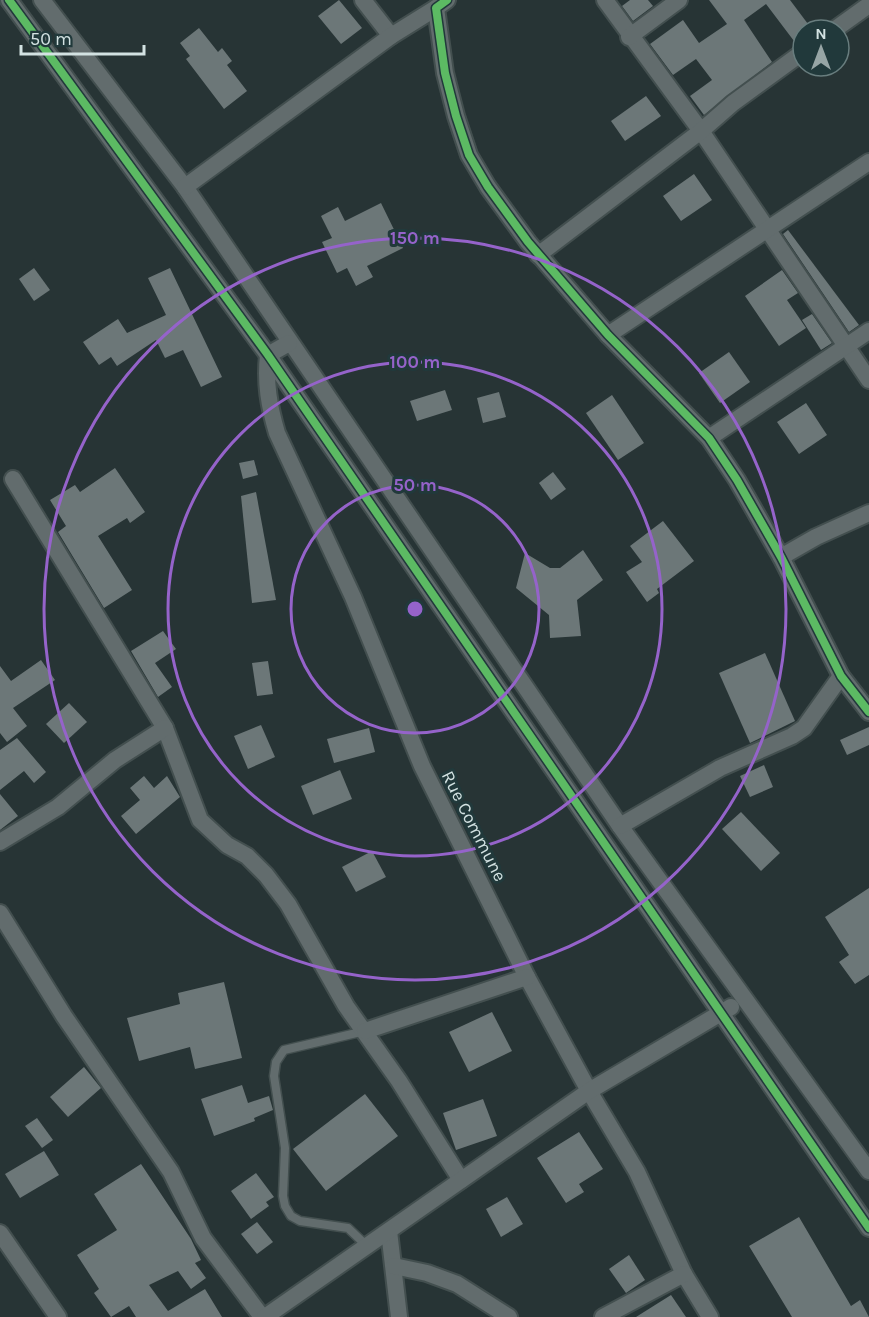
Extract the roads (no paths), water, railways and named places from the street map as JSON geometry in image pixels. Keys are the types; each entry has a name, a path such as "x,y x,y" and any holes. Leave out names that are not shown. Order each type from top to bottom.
{"street":[{"path":"9,0 268,355 605,848 866,1218"},
{"path":"42,0 185,187 289,343 620,826 869,1171"},
{"path":"363,0 391,36"},
{"path":"605,0 629,37 701,131 869,380"},
{"path":"629,37 680,0"},
{"path":"185,187 391,36 441,4 445,73 469,155 488,187 538,255 608,335 708,438 737,480 781,557 841,676 869,712"},
{"path":"850,18 866,6"},
{"path":"538,255 701,131 733,103 791,61"},
{"path":"608,335 869,162"},
{"path":"708,438 869,331"},
{"path":"268,355 289,343"},
{"name":"Rue Commune","path":"268,355 266,376 269,404 277,433 353,597 422,766 527,976 589,1091 637,1172 684,1274 710,1317"},
{"path":"13,479 165,728 200,820 208,830 247,856 266,875 288,904 346,1006 365,1031 461,1180"},
{"path":"781,557 816,537 869,513"},
{"path":"479,661 499,647"},
{"path":"620,826 720,768 792,736 804,728 841,676"},
{"path":"0,843 58,807 115,760 165,728"},
{"path":"0,913 64,1016 171,1172 203,1238 264,1317 368,1247 589,1091 743,999"},
{"path":"365,1031 527,976"},
{"path":"390,1231 399,1317"},
{"path":"0,1233 58,1317"},
{"path":"394,1266 427,1273 457,1284 509,1317"},
{"path":"603,1317 684,1274"}],"lane":[{"path":"365,1031 284,1050 276,1062 274,1076 285,1148 283,1196 285,1206 291,1216 300,1221 348,1228 368,1247"}]}
